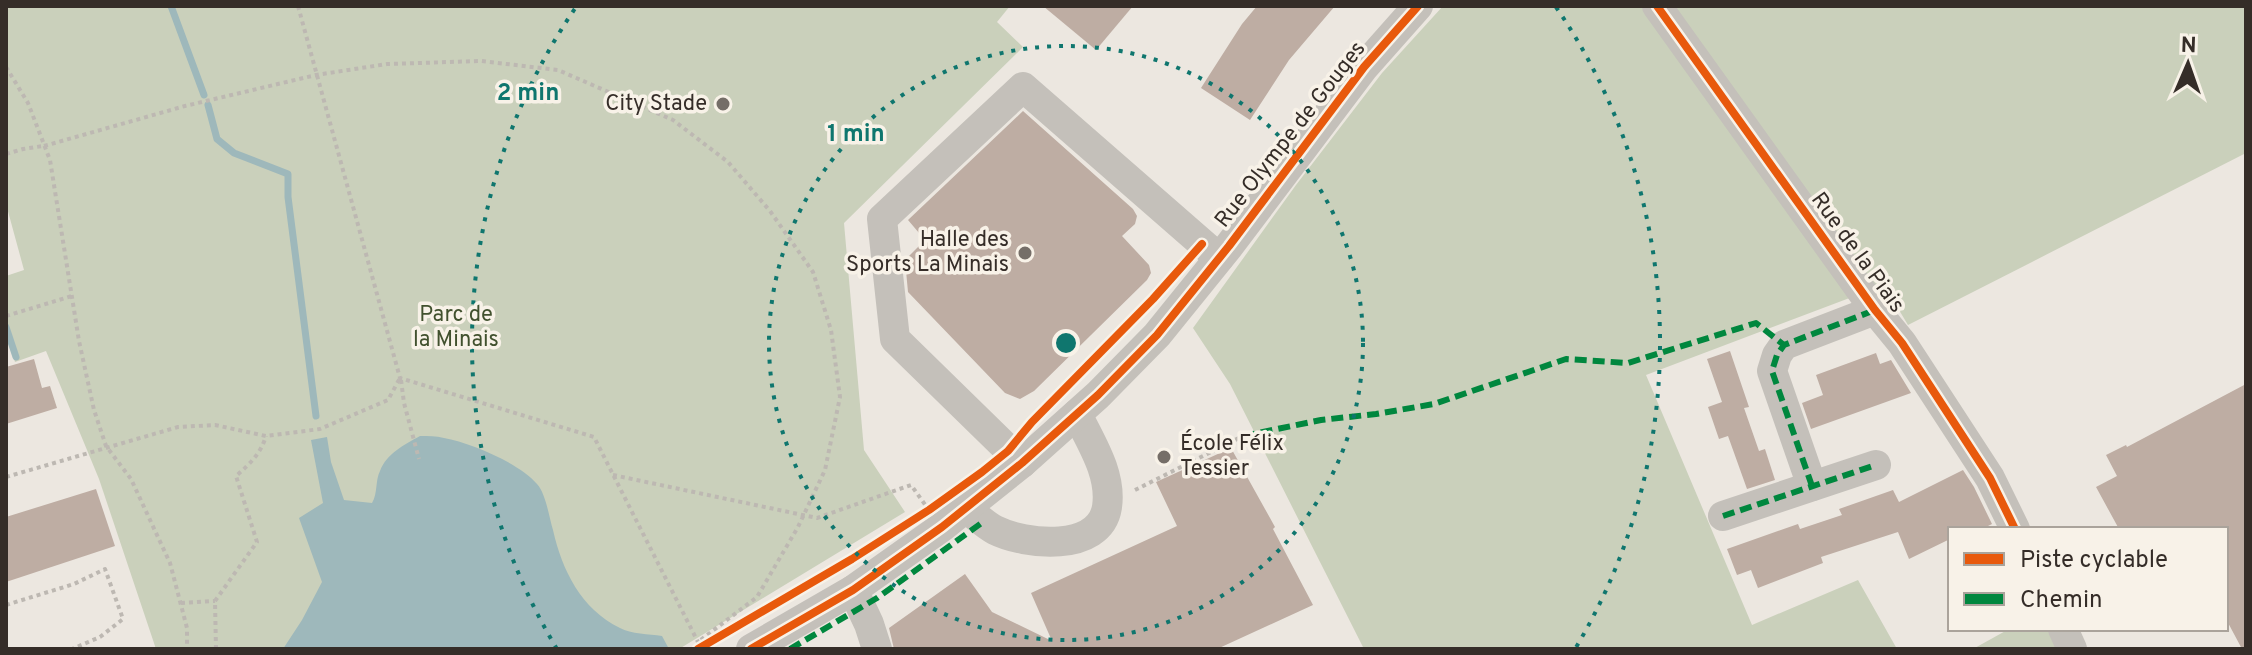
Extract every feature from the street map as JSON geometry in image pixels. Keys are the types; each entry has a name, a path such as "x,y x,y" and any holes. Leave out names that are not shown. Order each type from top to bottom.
{"street":[{"name":"Rue Olympe de Gouges","path":"751,649 853,590 942,527 1077,414 1157,335 1364,67 1418,6"},
{"name":"Rue de la Piais","path":"1657,6 1875,310 1902,343 1990,478 2014,527"},
{"path":"1022,463 895,339 882,219 1023,87 1219,258"},
{"path":"1812,486 1772,371 1777,355 1784,345 1875,310"},
{"path":"966,508 994,530 1017,538 1057,541 1084,537 1095,529 1105,517 1108,504 1103,467 1077,414"},
{"path":"1723,516 1876,465"},
{"path":"853,590 877,649"}],"path":[{"path":"298,6 400,378 419,459"},
{"path":"6,154 316,75 387,64 481,61 558,70 673,120 728,162 770,211 813,272 831,330 840,397 825,470 804,515 757,597 700,645 594,437 400,378"},
{"path":"6,67 28,103 50,160 79,341 106,446 131,479 170,563 187,628 187,649"},
{"path":"8,315 72,296"},
{"path":"6,477 178,427 215,425 266,436 320,429 388,400 400,378"},
{"path":"216,649 215,601 257,542 236,476 262,448 266,436"},
{"path":"1108,504 1243,436"},
{"path":"613,475 817,518 911,485 942,527"},
{"path":"6,605 74,584 105,569 123,619 100,637 72,649"},
{"path":"181,603 215,601"}],"green space":[{"name":"Parc de la Minais","path":"6,6 1010,6 997,22 1023,47 844,223 864,450 905,512 679,649 156,649 99,479 46,351 15,362 6,336 6,276 24,270 6,204"},
{"path":"1443,6 2246,6 2246,153 1908,325 1884,285 1646,375 1752,625 1858,580 1897,649 1364,649 1230,384 1193,328 1296,185 1382,73"},
{"path":"2005,631 2075,631 2084,649 1973,649"}],"water":[{"path":"420,436 441,437 467,444 494,455 529,476 543,494 562,560 584,599 606,620 620,628 662,636 669,649 283,649 322,582 299,518 323,503 311,440 327,437 331,462 344,500 372,503 378,475 387,459"}],"building":[{"path":"1043,6 1133,6 1096,50"},
{"path":"1257,6 1335,6 1289,60 1250,120 1201,88"},
{"name":"Halle des Sports La Minais","path":"1023,111 1133,209 1137,216 1135,224 1122,236 1149,265 1151,273 1034,391 1020,399 1005,393 908,292 905,260 925,240 908,220"},
{"path":"1730,351 1749,407 1744,408 1759,451 1765,449 1775,480 1747,489 1728,436 1719,439 1708,407 1722,402 1707,359"},
{"path":"1876,353 1880,364 1891,360 1911,393 1811,429 1802,403 1823,395 1816,375"},
{"path":"34,359 42,388 50,386 57,408 6,424 6,367"},
{"path":"2246,384 2246,649 2242,649 2228,623 2228,527 2118,527 2096,487 2117,476 2106,455"},
{"path":"1231,448 1275,527 1273,529 1313,605 1217,649 894,649 889,628 965,574 992,612 1052,641 1031,593 1177,526 1156,482"},
{"path":"1963,470 1992,524 1986,527 1948,527 1948,540 1909,559 1898,532 1821,557 1823,563 1758,588 1751,570 1737,575 1727,549 1798,524 1800,529 1842,515 1839,509 1893,490 1899,502"},
{"path":"96,489 115,546 6,582 6,517"}],"waterway":[{"path":"171,6 204,95"},
{"path":"208,105 217,139 234,153 288,174 288,197 316,416"},
{"path":"6,327 16,357"}],"marked path":[{"path":"1812,486 1772,371 1777,355 1784,345 1875,310"},
{"path":"1243,436 1321,420 1434,404 1566,359 1628,363 1756,323 1784,345"},
{"path":"1723,516 1876,465"},
{"path":"790,649 877,598 983,522"}],"cycle path":[{"path":"751,649 853,590 942,527 1022,463 1098,395 1157,335 1229,246 1364,67 1418,6"},
{"path":"1657,6 1875,310 1902,343 1990,478 2014,527"},
{"path":"698,649 852,559 982,472 1008,451 1202,244"}],"place":[{"name":"City Stade","path":"723,104"},
{"name":"Halle des Sports La Minais","path":"1025,253"},
{"name":"École Félix Tessier","path":"1164,457"}]}
